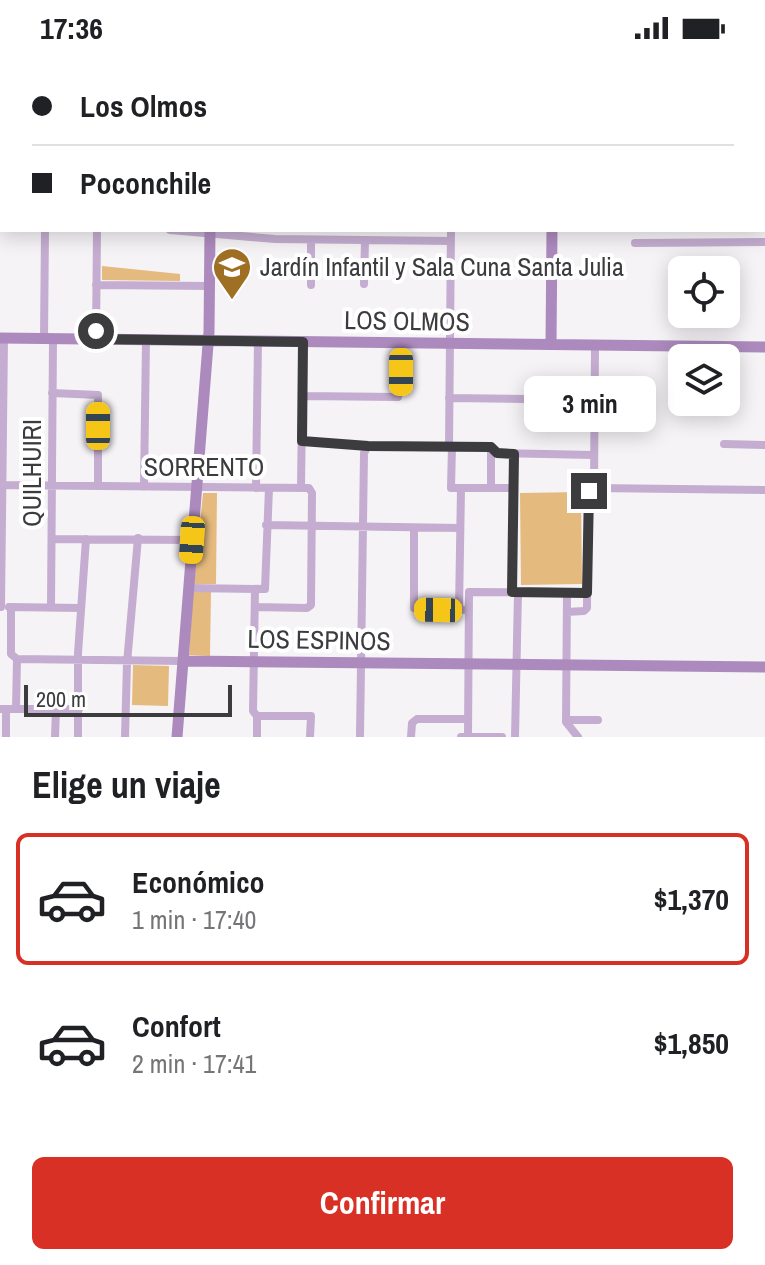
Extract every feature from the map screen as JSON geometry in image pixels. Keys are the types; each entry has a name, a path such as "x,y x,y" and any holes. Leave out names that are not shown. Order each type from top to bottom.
{"street":[{"name":"QUILHUIRI","path":"45,232 52,393 51,607"},
{"path":"96,339 97,232"},
{"path":"177,737 208,341 210,232 311,240 451,241"},
{"path":"451,232 451,488 513,488"},
{"path":"551,344 552,232"},
{"path":"311,240 311,285"},
{"path":"364,284 365,240"},
{"path":"635,243 765,242"},
{"path":"96,285 210,286"},
{"name":"LOS OLMOS","path":"2,338 765,347"},
{"path":"2,338 4,607 11,654 17,659 7,709 6,737"},
{"path":"144,487 146,340"},
{"path":"256,488 258,341"},
{"path":"255,607 310,607 312,526 302,441 303,342"},
{"path":"302,396 398,397 401,343"},
{"path":"594,488 595,345"},
{"path":"52,393 98,395 98,486"},
{"path":"449,398 594,400"},
{"path":"302,441 368,446 491,447 497,453 594,455"},
{"path":"724,444 765,445"},
{"path":"360,737 364,453 368,446"},
{"path":"491,447 491,488"},
{"path":"514,454 515,737"},
{"name":"SORRENTO","path":"1,485 306,488"},
{"path":"188,588 265,589 269,488"},
{"path":"461,488 468,737"},
{"path":"567,612 586,610 588,493 594,488 765,490"},
{"path":"266,525 460,528"},
{"path":"414,528 413,607 464,610"},
{"path":"125,737 138,538"},
{"path":"52,539 192,540"},
{"path":"78,737 78,660 86,539"},
{"path":"255,589 253,713 257,716 257,737"},
{"path":"464,610 469,592 587,593"},
{"path":"567,593 566,720 578,737"},
{"path":"4,607 81,608"},
{"name":"LOS ESPINOS","path":"17,659 765,667"},
{"path":"7,709 79,709"},
{"path":"55,737 56,709"},
{"path":"257,716 311,716 310,737"},
{"path":"411,737 412,723 417,719 468,719"},
{"path":"566,720 598,720"},
{"path":"461,737 502,737"}],"shaded area":[{"path":"102,266 180,274 180,281 102,280"},
{"path":"581,492 582,584 521,585 520,493"},
{"path":"203,493 217,493 216,584 194,584"},
{"path":"193,592 211,592 210,656 189,655"},
{"path":"133,665 169,666 168,706 132,705"}],"place":[{"name":"Jardín Infantil y Sala Cuna Santa Julia","path":"232,301"}],"route":[{"path":"96,331 96,339 303,342 302,441 361,443 368,446 491,447 497,453 514,454 512,592 587,593 589,491"}]}
